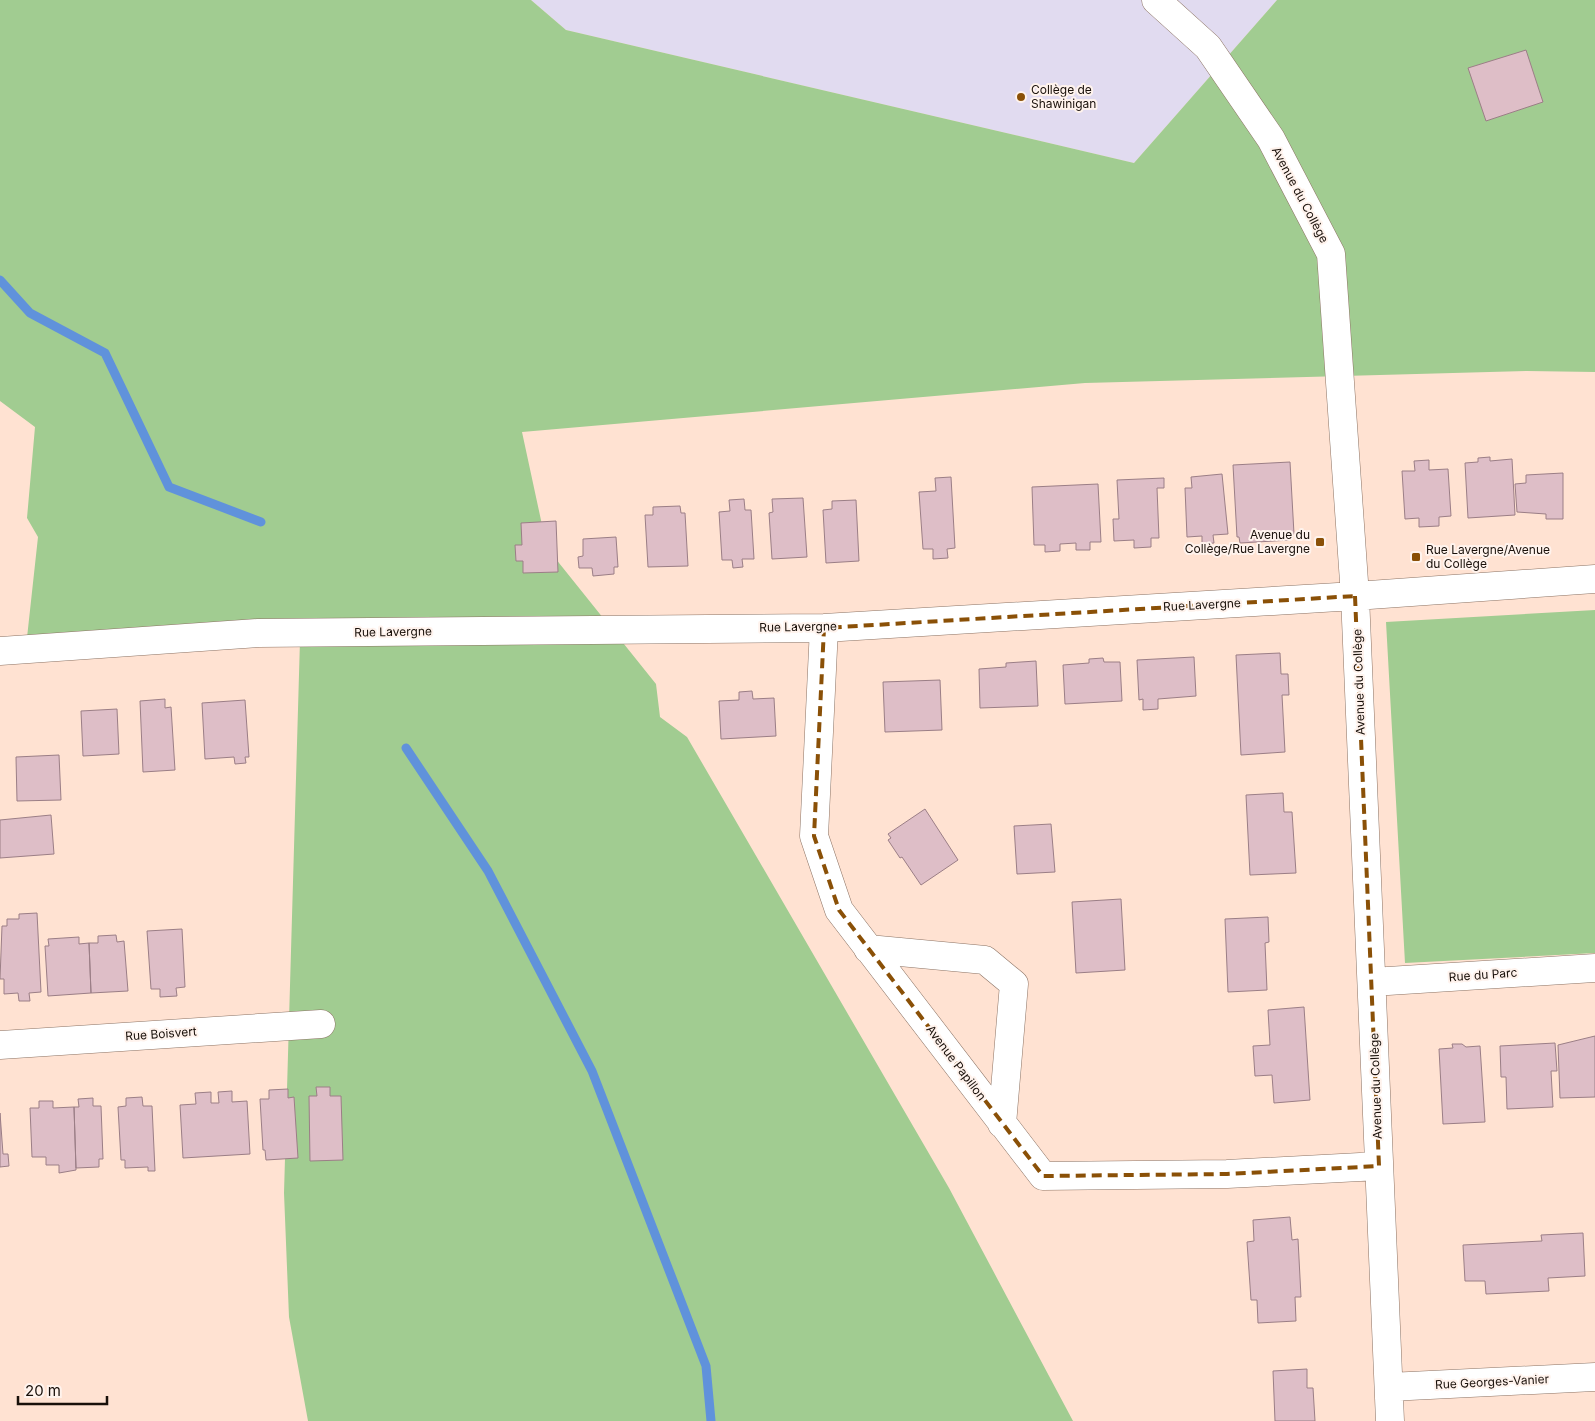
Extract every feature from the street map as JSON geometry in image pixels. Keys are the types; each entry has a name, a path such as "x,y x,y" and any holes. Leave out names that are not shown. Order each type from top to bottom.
{"street":[{"name":"Avenue du Collège","path":"1156,0 1208,47 1271,139 1331,254 1355,596 1390,1421"},
{"name":"Rue Lavergne","path":"0,651 258,634 824,628 1355,596 1595,579"},
{"name":"Avenue Papillon","path":"824,628 814,836 839,910 1043,1176 1227,1174 1380,1166"},
{"path":"868,949 985,960 1014,984 1002,1124"},
{"name":"Rue du Parc","path":"1372,982 1595,968"},
{"name":"Rue Boisvert","path":"0,1044 321,1024"},
{"name":"Rue Georges-Vanier","path":"1389,1386 1595,1377"}],"highlighted area":[{"path":"1355,596 1379,1166 1227,1174 1043,1176 839,910 814,836 824,628"}],"shaded area":[{"name":"Collège de Shawinigan","path":"531,0 1277,0 1134,163 566,30"}],"green space":[{"path":"0,0 531,0 566,30 1134,163 1277,0 1595,0 1595,372 1527,371 1085,383 522,432 547,548 656,684 660,717 687,737 949,1188 1073,1421 308,1421 289,1317 284,1193 300,640 25,656 38,537 27,518 35,427 0,401"},
{"path":"1595,610 1595,953 1405,963 1386,622"}],"building":[{"path":"1526,50 1543,102 1486,121 1468,68"},
{"path":"1490,457 1490,461 1512,459 1515,515 1468,518 1465,463 1478,462 1478,458"},
{"path":"1429,460 1429,470 1448,469 1451,516 1439,517 1439,526 1419,527 1419,518 1405,519 1402,471 1415,471 1414,461"},
{"path":"1290,462 1294,534 1290,534 1291,540 1240,543 1239,537 1237,537 1233,465"},
{"path":"1563,473 1563,519 1546,519 1546,514 1517,512 1515,484 1526,483 1526,475"},
{"path":"1222,474 1228,534 1213,535 1214,543 1202,544 1202,536 1187,537 1185,488 1192,488 1191,477"},
{"path":"951,477 955,548 947,549 948,558 933,559 933,549 923,549 919,492 936,491 935,478"},
{"path":"1164,478 1164,488 1157,488 1159,538 1151,538 1151,547 1134,548 1134,540 1114,541 1113,519 1119,519 1117,480"},
{"path":"1098,484 1101,542 1090,542 1090,550 1076,550 1076,543 1060,544 1060,551 1045,552 1045,545 1034,545 1032,487"},
{"path":"803,498 807,557 772,559 769,513 773,512 772,499"},
{"path":"744,499 745,510 751,510 754,559 742,559 743,567 733,568 732,560 722,560 719,512 730,511 729,500"},
{"path":"856,500 859,561 826,563 823,510 832,509 832,501"},
{"path":"680,506 681,513 685,513 688,566 648,567 645,515 653,515 653,507"},
{"path":"556,521 558,572 523,573 523,561 516,561 515,545 522,545 521,523"},
{"path":"616,537 618,567 614,567 614,574 593,576 592,568 579,568 578,557 583,556 583,539"},
{"path":"1280,653 1281,674 1288,674 1289,695 1282,695 1285,752 1241,755 1236,655"},
{"path":"1194,657 1196,696 1158,699 1158,709 1143,710 1143,699 1139,700 1137,660"},
{"path":"1103,658 1104,662 1120,662 1122,701 1065,704 1063,665 1089,663 1089,659"},
{"path":"1036,661 1038,706 980,708 979,669 1006,667 1006,663"},
{"path":"940,680 942,730 885,732 883,682"},
{"path":"752,691 753,699 774,698 776,736 721,739 719,701 739,700 739,692"},
{"path":"165,699 165,708 171,707 175,770 143,772 140,701"},
{"path":"245,700 249,757 245,757 246,763 235,764 234,757 205,759 202,703"},
{"path":"117,709 119,754 83,756 81,711"},
{"path":"59,755 61,800 17,801 16,757"},
{"path":"1283,793 1284,812 1292,812 1296,873 1250,875 1246,795"},
{"path":"925,809 958,860 921,885 888,840 891,838 888,834"},
{"path":"51,815 54,854 0,858 0,820"},
{"path":"1051,824 1055,872 1017,874 1014,826"},
{"path":"1121,899 1125,970 1076,973 1072,902"},
{"path":"37,913 41,992 29,993 30,1001 19,1001 18,993 4,994 4,979 0,979 2,926 7,926 7,919 19,919 19,914"},
{"path":"1268,917 1269,942 1265,943 1267,990 1228,992 1225,919"},
{"path":"182,929 185,987 176,988 177,996 160,997 160,989 151,989 147,931"},
{"path":"116,935 117,942 124,941 128,991 91,993 89,943 98,943 98,936"},
{"path":"79,937 79,944 89,943 91,993 48,996 45,946 49,946 48,939"},
{"path":"1304,1007 1310,1100 1274,1103 1272,1075 1255,1076 1253,1046 1270,1045 1268,1010"},
{"path":"1595,1036 1595,1097 1560,1098 1558,1045"},
{"path":"1555,1043 1557,1071 1551,1071 1553,1107 1507,1109 1506,1077 1501,1077 1500,1046"},
{"path":"1452,1044 1462,1044 1466,1047 1480,1046 1485,1122 1443,1124 1439,1049 1453,1048"},
{"path":"316,1087 330,1087 330,1096 341,1096 343,1160 310,1161 309,1096 317,1096"},
{"path":"288,1089 288,1098 294,1097 298,1158 266,1160 265,1150 263,1150 260,1099 269,1099 269,1090"},
{"path":"232,1091 232,1102 247,1101 250,1154 183,1158 180,1105 196,1104 195,1093 211,1092 211,1103 219,1103 218,1092"},
{"path":"142,1097 143,1106 152,1106 155,1171 148,1171 148,1167 125,1168 125,1160 121,1160 118,1107 126,1106 126,1098"},
{"path":"93,1098 93,1106 101,1106 103,1159 99,1159 99,1167 76,1168 74,1107 79,1107 78,1099"},
{"path":"39,1101 53,1101 53,1108 74,1107 76,1170 59,1173 59,1165 46,1165 46,1157 32,1157 30,1108 39,1108"},
{"path":"0,1113 3,1154 8,1154 9,1166 0,1167"},
{"path":"1290,1217 1292,1240 1298,1239 1301,1297 1295,1297 1296,1321 1258,1323 1257,1300 1251,1300 1247,1242 1254,1241 1253,1220"},
{"path":"1583,1233 1585,1276 1548,1278 1549,1291 1486,1294 1485,1281 1465,1281 1463,1245 1542,1241 1541,1235"},
{"path":"1307,1369 1307,1388 1313,1388 1315,1421 1275,1421 1273,1371"}],"waterway":[{"path":"0,280 30,313 105,353 169,487 261,522"},
{"path":"406,748 488,871 592,1071 706,1366 711,1421"}],"place":[{"name":"Collège de Shawinigan","path":"1021,97"},
{"name":"Avenue du Collège/Rue Lavergne","path":"1320,542"},
{"name":"Rue Lavergne/Avenue du Collège","path":"1416,557"}]}
